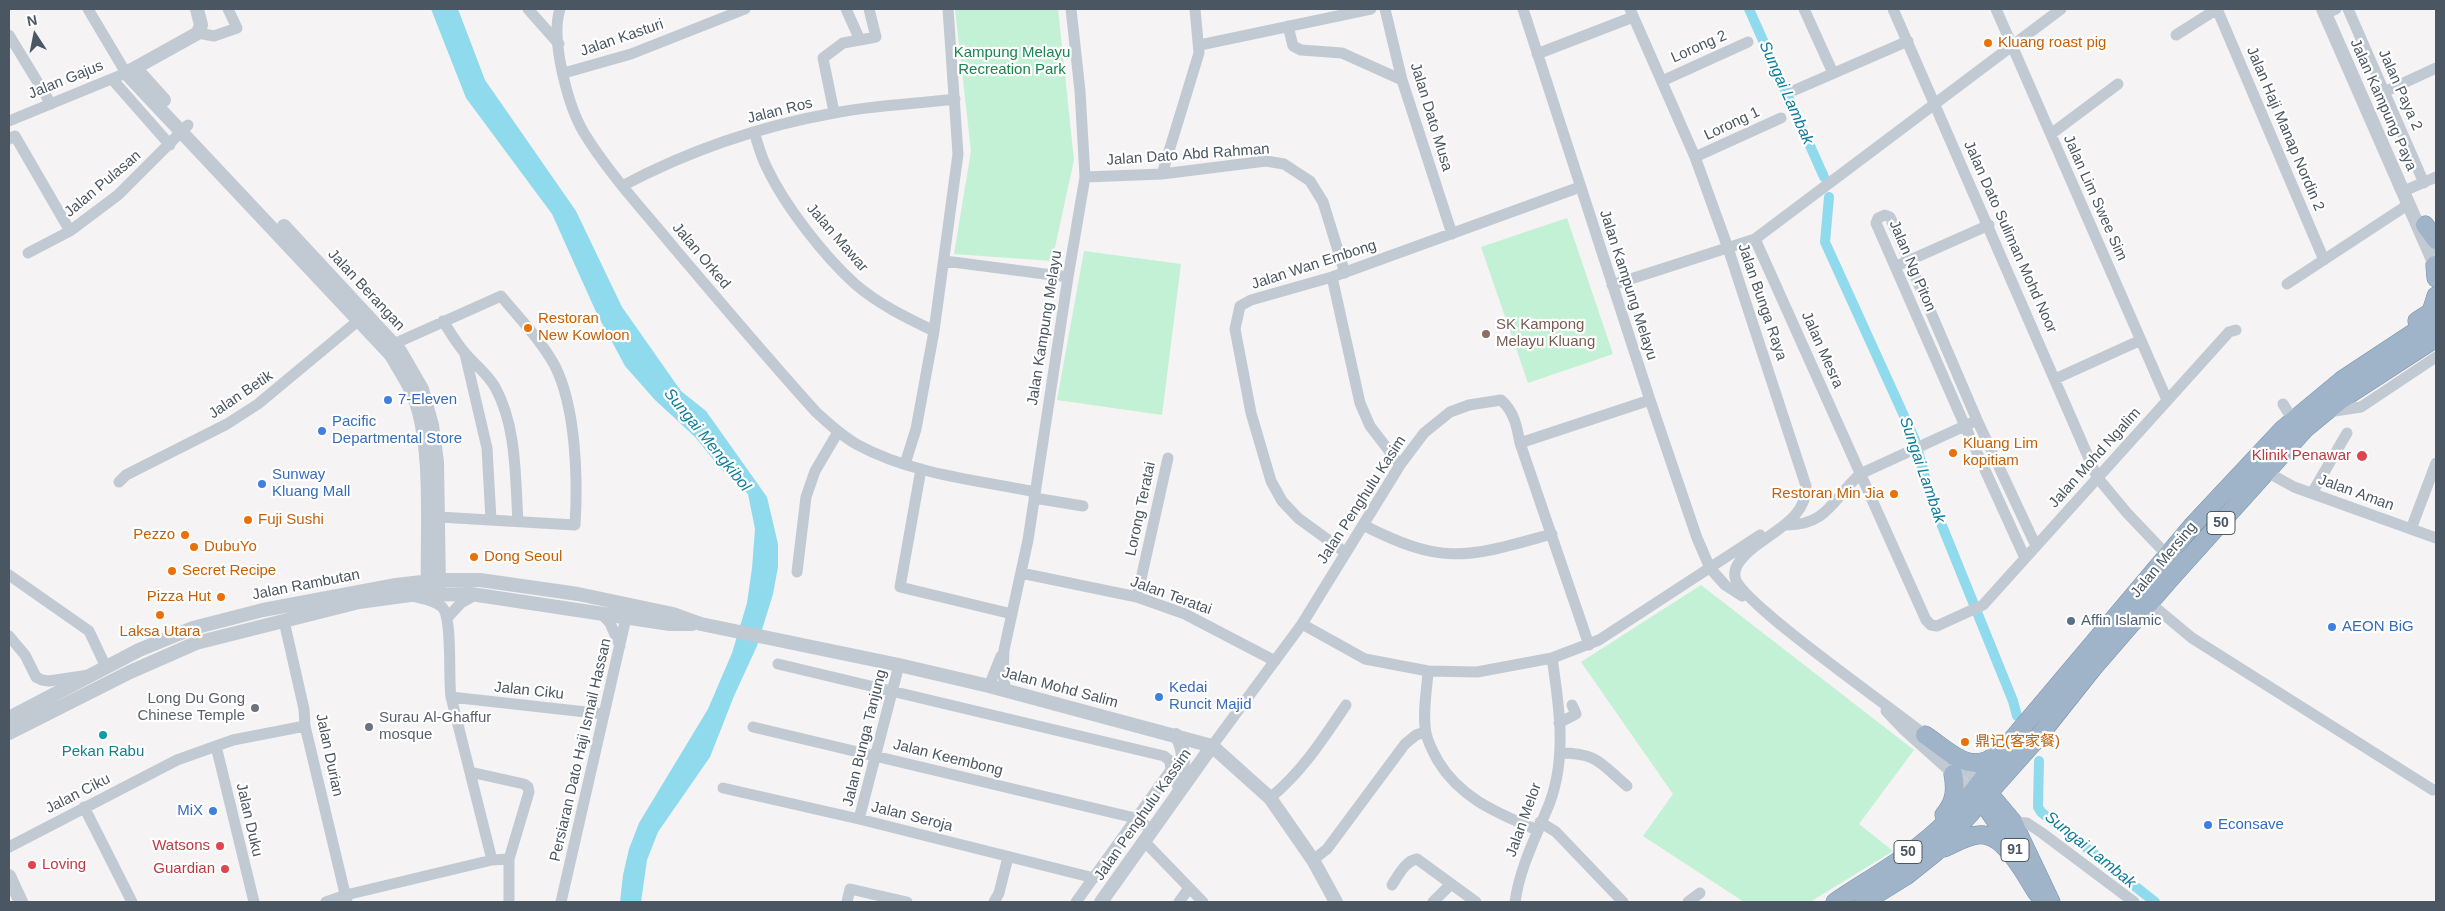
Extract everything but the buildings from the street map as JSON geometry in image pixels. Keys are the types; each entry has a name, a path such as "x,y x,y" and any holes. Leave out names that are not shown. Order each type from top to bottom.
{"highway":[{"path":"2413,209 2436,240"},
{"path":"2342,380 2378,347 2430,312 2436,296"},
{"name":"Jalan Mersing","path":"1835,902 1916,847 1981,792 2004,749 2026,741 2192,526 2293,420 2342,380 2436,318"},
{"name":"Jalan Mersing","path":"1864,902 1906,876 1936,852 1981,792 2305,430 2325,413 2436,338"},
{"path":"1925,735 1970,764 1980,765 1989,761 2004,749"},
{"path":"2011,819 2009,783 2026,741"},
{"path":"1916,847 1946,813 1953,800 1956,788 1954,774"},
{"name":"91","path":"1981,792 2011,819 2043,899"},
{"name":"91","path":"1981,792 2043,899"},
{"path":"1936,852 1965,838 1983,834 1997,838 2009,851 2043,899"}],"street":[{"path":"88,9 131,71 198,33 201,25 197,9"},
{"path":"198,33 214,36 238,28 228,9"},
{"path":"528,9 559,44"},
{"name":"Jalan Orked","path":"560,9 558,16 559,44 564,73 571,102 584,132 622,186 788,382 816,412 838,432 859,445 905,464 1083,506"},
{"path":"712,9 716,20"},
{"name":"Jalan Kasturi","path":"564,73 631,54 745,9"},
{"path":"846,9 860,40"},
{"path":"834,112 823,58 843,42 876,37 869,9"},
{"path":"905,464 916,428 934,331 958,154 948,9"},
{"name":"Jalan Kampung Melayu","path":"989,686 1004,650 1021,573 1085,177 1080,91 1071,9"},
{"path":"1162,174 1200,45 1195,9"},
{"path":"1200,45 1372,9"},
{"name":"Jalan Dato Musa","path":"1384,9 1402,80 1452,234"},
{"name":"Jalan Kampung Melayu","path":"1522,9 1650,400 1697,538 1710,568"},
{"path":"1804,9 1833,73"},
{"name":"Jalan Dato Suliman Mohd Noor","path":"1893,9 1989,225 2097,477 2127,513 2168,556"},
{"name":"Jalan Lim Swee Sim","path":"1996,9 2167,400"},
{"path":"1612,285 1755,239 2013,47 2061,9"},
{"path":"2176,35 2217,9"},
{"name":"Jalan Haji Manap Nordin 2","path":"2217,9 2324,260"},
{"name":"Jalan Paya 2","path":"2348,9 2424,183"},
{"name":"Jalan Kampung Paya","path":"2328,10 2413,209 2418,228 2436,270"},
{"path":"1537,54 1632,13"},
{"name":"Jalan Bunga Raya","path":"1632,13 1695,157 1728,248 1804,477 1806,494 1800,507"},
{"path":"1288,26 1293,46 1301,50 1342,52 1402,80"},
{"path":"9,35 51,104"},
{"path":"1795,90 1908,41"},
{"name":"Lorong 2","path":"1662,81 1748,42"},
{"path":"2384,92 2436,68"},
{"name":"Jalan Gajus","path":"9,121 131,71"},
{"name":"Jalan Berangan","path":"131,71 389,346 412,392 422,426 433,587"},
{"path":"112,79 170,145"},
{"path":"2051,134 2118,84"},
{"name":"Jalan Ros","path":"622,186 649,171 697,151 754,132 834,112 955,99"},
{"name":"Lorong 1","path":"1695,157 1781,118"},
{"name":"Jalan Pulasan","path":"28,253 70,231 118,195 170,145 184,128"},
{"name":"Jalan Mawar","path":"754,132 766,167 784,198 826,252 856,284 894,312 934,331"},
{"path":"12,137 70,231"},
{"name":"Jalan Dato Abd Rahman","path":"1085,177 1162,174 1266,161 1284,164 1310,181 1323,202 1345,273"},
{"path":"2288,284 2324,260 2413,209 2424,183 2436,177"},
{"name":"Jalan Wan Embong","path":"1346,553 1298,518 1282,501 1271,481 1251,413 1235,329 1240,306 1251,300 1345,273 1580,187"},
{"name":"Jalan Kampung Paya","path":"2413,209 2436,245"},
{"name":"Jalan Ng Piton","path":"2025,558 1876,223 1878,218 1885,215 1890,217 1977,420 2036,546"},
{"path":"1896,266 1989,225"},
{"name":"Jalan Mesra","path":"1755,239 1926,620 1931,625 1937,626 1976,610"},
{"path":"945,261 1068,277"},
{"path":"1332,277 1360,403 1370,426 1400,465"},
{"path":"389,346 501,296 546,352 561,383 573,438 578,482 575,525 439,517"},
{"name":"Jalan Betik","path":"119,482 126,475 230,422 258,404 363,317"},
{"path":"443,321 465,354 487,448 490,520"},
{"name":"Jalan Mohd Ngalim","path":"1976,610 2229,332 2236,330"},
{"path":"2055,379 2141,340"},
{"name":"Jalan Berangan","path":"389,346 400,351 422,389 432,425 437,462 439,517 433,587"},
{"path":"465,354 475,361 494,385 503,405 512,442 518,522"},
{"path":"2325,413 2360,407 2436,357"},
{"path":"2376,397 2381,374"},
{"name":"Jalan Penghulu Kasim","path":"1212,746 1302,624 1400,465 1424,433 1450,412 1486,402 1501,400 1508,406 1516,422 1520,443 1589,645"},
{"path":"1520,443 1650,400"},
{"path":"2283,404 2293,420"},
{"path":"1785,525 1800,525 1815,521 1829,509 1846,487 1860,474 1977,420"},
{"path":"798,572 806,497 815,471 838,432"},
{"path":"2312,493 2347,433"},
{"name":"Lorong Teratai","path":"1137,597 1168,458"},
{"path":"2411,529 2436,463"},
{"path":"921,468 900,587 1012,614"},
{"name":"Jalan Aman","path":"2267,472 2294,487 2436,538"},
{"path":"1759,607 1739,587 1735,578 1735,567 1746,554 1792,520 1800,507"},
{"path":"1302,624 1365,659 1428,671 1477,672 1552,658 1599,640 1800,507"},
{"path":"1363,525 1398,542 1421,550 1445,555 1482,553 1552,534"},
{"path":"1710,568 1726,585 1759,607 1879,702 1909,720 1981,792"},
{"name":"Jalan Teratai","path":"1021,573 1137,597 1185,614 1274,661"},
{"path":"9,575 89,631 106,667"},
{"name":"Jalan Rambutan","path":"9,718 90,675 166,638 225,618 370,589 433,587 480,580 571,593 628,611"},
{"name":"Jalan Rambutan","path":"12,733 164,655 203,641 359,602 410,595 433,587 601,613 628,611"},
{"path":"448,617 461,604 477,594"},
{"path":"410,595 438,604 443,607 448,617 451,697 492,860"},
{"path":"2150,603 2192,638 2433,790"},
{"name":"Jalan Mohd Salim","path":"628,611 670,624 701,624 899,665 989,686 1212,746 1270,798 1313,860 1336,902"},
{"name":"Persiaran Dato Haji Ismail Hassan","path":"561,902 628,611"},
{"path":"601,613 610,622 620,646"},
{"name":"Jalan Durian","path":"284,621 304,709 305,726 346,899"},
{"path":"9,636 25,655 36,677 42,680 49,681 90,675"},
{"name":"Jalan Kampung Melayu","path":"1004,650 1003,683 1006,691"},
{"name":"Jalan Melor","path":"1515,902 1518,880 1550,800 1560,753 1560,723 1552,658"},
{"path":"778,664 892,691"},
{"name":"Jalan Bunga Tanjung","path":"859,819 899,665"},
{"path":"1428,671 1426,732 1430,747 1446,774 1459,789 1481,805 1556,832 1623,902"},
{"name":"Jalan Penghulu Kassim","path":"892,691 1164,756 1170,761 1171,770 1076,902"},
{"path":"9,708 31,697 58,692"},
{"name":"Jalan Ciku","path":"451,697 604,714"},
{"path":"1879,702 1904,730 1954,774 1981,792"},
{"path":"1270,798 1290,782 1306,763 1346,705"},
{"path":"1560,723 1576,714 1572,705"},
{"name":"Jalan Ciku","path":"9,847 176,760 216,746 305,726"},
{"name":"Jalan Keembong","path":"753,726 1136,818"},
{"path":"1313,860 1327,849 1405,744 1416,735 1426,732"},
{"path":"1176,735 1181,743 1184,758 1178,794"},
{"name":"Jalan Duku","path":"216,746 254,902"},
{"name":"Jalan Penghulu Kassim","path":"1101,902 1212,746"},
{"path":"1560,753 1581,753 1592,756 1627,786"},
{"path":"470,772 524,784 528,787 529,792 509,859 509,902"},
{"name":"Jalan Seroja","path":"723,788 859,819 1094,878"},
{"path":"84,807 132,902"},
{"path":"1136,818 1189,888 1203,902"},
{"path":"2011,819 2027,823 2042,833 2134,902"},
{"path":"994,902 999,893 1008,857"},
{"path":"326,902 346,899 492,860 509,859"},
{"path":"1392,886 1404,866 1411,860 1417,859 1476,902"},
{"path":"9,876 21,902"},
{"path":"1433,902 1451,884"},
{"path":"1179,902 1189,888"},
{"path":"847,902 850,889 907,902"},
{"path":"1688,902 1700,893"}],"green space":[{"name":"Kampung Melayu Recreation Park","path":"955,9 1058,9 1074,160 1052,261 954,254 971,151"},
{"path":"1567,218 1613,354 1528,383 1481,247"},
{"path":"1084,251 1181,264 1162,415 1057,400"},
{"path":"1701,585 1914,750 1859,824 1893,851 1810,902 1744,902 1643,836 1673,794 1581,662"}],"water":[{"name":"Sungai Mengkibol","path":"431,9 458,9 485,80 576,211 622,307 681,391 706,411 767,497 778,544 778,567 773,594 757,646 734,696 710,757 658,832 647,860 641,902 620,902 623,875 629,849 639,823 708,709 732,653 747,603 755,529 748,494 721,469 695,437 655,400 625,366 597,314 552,214 466,98"}],"waterway":[{"name":"Sungai Lambak","path":"1749,9 1824,177"},
{"name":"Sungai Lambak","path":"1829,197 1825,242 1915,440 1930,496 2013,701 2017,716"},
{"name":"Sungai Lambak","path":"2039,761 2038,807 2041,812 2155,902"}],"place":[{"name":"Kluang roast pig","path":"1988,43"},
{"name":"Restoran New Kowloon","path":"528,328"},
{"name":"SK Kampong Melayu Kluang","path":"1486,334"},
{"name":"7-Eleven","path":"388,400"},
{"name":"Pacific Departmental Store","path":"322,431"},
{"name":"Kluang Lim kopitiam","path":"1953,453"},
{"name":"Klinik Penawar","path":"2362,456"},
{"name":"Sunway Kluang Mall","path":"262,484"},
{"name":"Restoran Min Jia","path":"1894,494"},
{"name":"Fuji Sushi","path":"248,520"},
{"name":"Pezzo","path":"185,535"},
{"name":"DubuYo","path":"194,547"},
{"name":"Dong Seoul","path":"474,557"},
{"name":"Secret Recipe","path":"172,571"},
{"name":"Pizza Hut","path":"221,597"},
{"name":"Laksa Utara","path":"160,615"},
{"name":"Affin Islamic","path":"2071,621"},
{"name":"AEON BiG","path":"2332,627"},
{"name":"Kedai Runcit Majid","path":"1159,697"},
{"name":"Long Du Gong Chinese Temple","path":"255,708"},
{"name":"Surau Al-Ghaffur mosque","path":"369,727"},
{"name":"Pekan Rabu","path":"103,735"},
{"name":"鼎记(客家餐)","path":"1965,742"},
{"name":"MiX","path":"213,811"},
{"name":"Econsave","path":"2208,825"},
{"name":"Watsons","path":"220,846"},
{"name":"Loving","path":"32,865"},
{"name":"Guardian","path":"225,869"}]}
